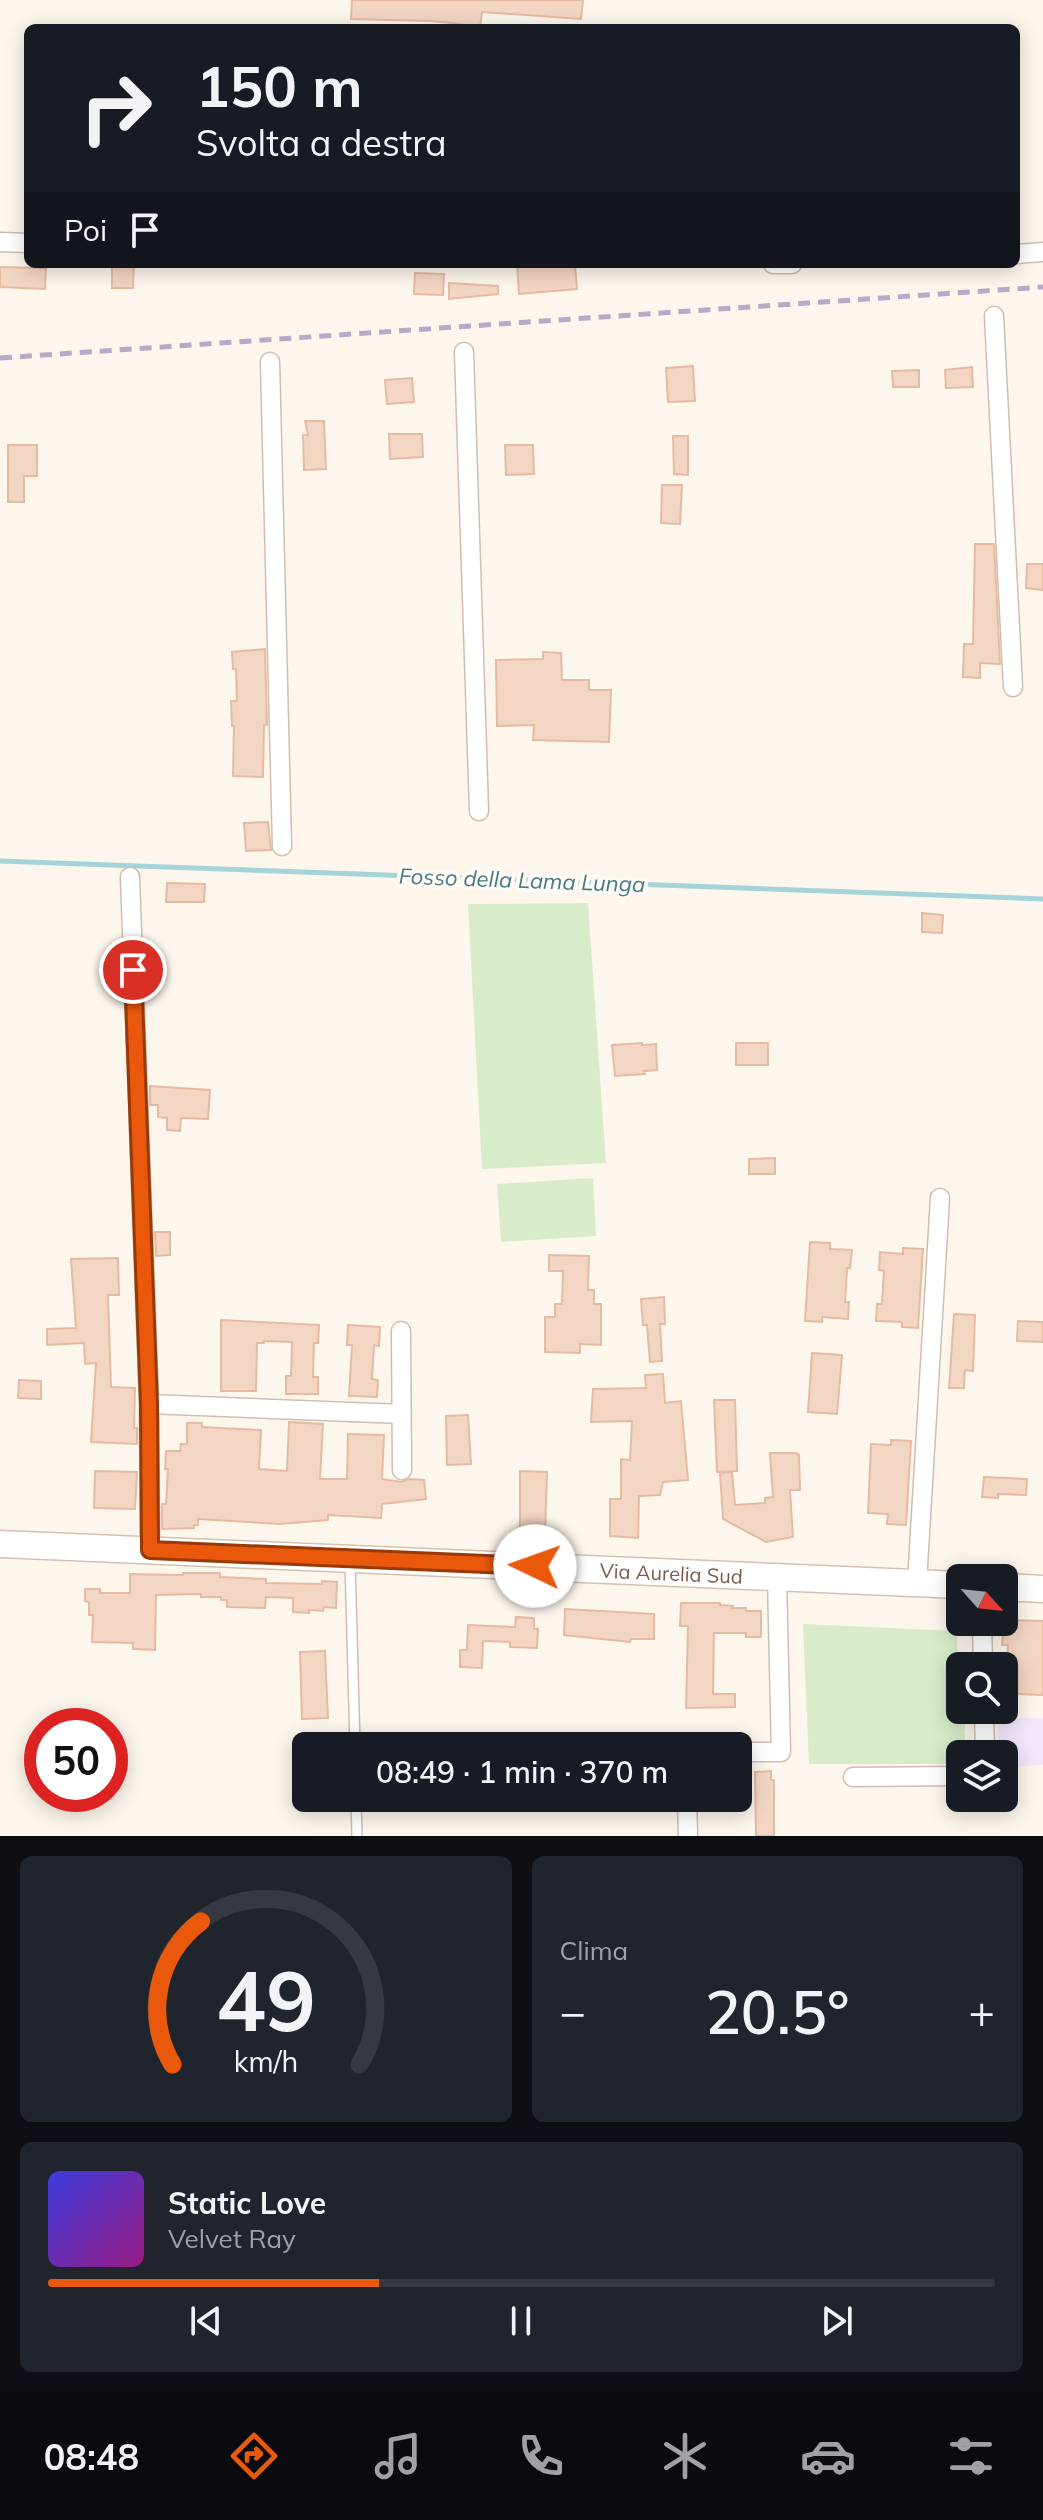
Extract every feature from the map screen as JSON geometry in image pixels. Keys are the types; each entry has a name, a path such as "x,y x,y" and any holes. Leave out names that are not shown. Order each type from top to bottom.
{"main road":[{"name":"Via Aurelia Sud","path":"0,1544 946,1584"},
{"path":"1018,1588 1043,1589"}],"street":[{"path":"0,242 24,243"},
{"path":"1020,254 1043,252"},
{"path":"994,316 1013,687"},
{"path":"464,352 479,811"},
{"path":"270,362 282,846"},
{"path":"130,877 149,1404 150,1550"},
{"path":"917,1583 940,1198"},
{"path":"401,1331 402,1470"},
{"path":"149,1404 402,1414"},
{"path":"752,1752 781,1752 777,1578"},
{"path":"853,1777 946,1776"},
{"path":"687,1812 688,1836"}],"lane":[{"path":"349,1558 355,1732"},
{"path":"356,1812 357,1836"}],"shaded area":[{"path":"1018,1718 1043,1718 1043,1765 1018,1767 1018,1740 999,1740 998,1724 1018,1724"}],"green space":[{"path":"588,903 606,1163 482,1169 468,904"},
{"path":"593,1178 596,1236 501,1242 497,1184"},
{"path":"803,1624 946,1630 946,1636 957,1636 957,1652 946,1652 946,1724 965,1724 965,1740 946,1740 946,1764 809,1764"}],"building":[{"path":"352,0 583,0 581,19 482,12 480,24 351,19"},
{"path":"0,267 46,268 45,289 0,287"},
{"path":"112,268 134,268 133,288 112,288"},
{"path":"517,268 575,268 577,289 519,294"},
{"path":"415,273 444,274 443,295 414,294"},
{"path":"449,283 498,286 498,294 449,299"},
{"path":"693,366 695,401 668,402 666,368"},
{"path":"972,367 973,387 946,388 945,370"},
{"path":"919,370 919,387 893,387 892,371"},
{"path":"412,378 414,402 387,404 385,380"},
{"path":"305,421 324,421 326,469 304,470 303,435 308,435"},
{"path":"389,434 422,434 423,457 390,459"},
{"path":"673,436 688,436 688,475 674,474"},
{"path":"8,445 37,445 37,476 24,476 24,502 8,502"},
{"path":"505,445 533,445 534,474 506,475"},
{"path":"662,485 682,485 680,524 661,523"},
{"path":"975,544 994,544 1000,664 980,663 980,678 963,677 964,644 973,644"},
{"path":"1027,564 1043,564 1043,590 1026,588"},
{"path":"265,649 267,725 264,725 263,777 233,776 231,701 237,701 232,652"},
{"path":"543,652 561,653 562,680 589,680 589,690 611,690 609,742 533,740 534,725 497,726 496,660 543,659"},
{"path":"268,822 271,850 246,851 244,823"},
{"path":"167,883 205,884 204,902 166,902"},
{"path":"922,913 943,915 942,933 922,932"},
{"path":"736,1043 768,1043 768,1065 736,1065"},
{"path":"656,1044 657,1070 615,1076 612,1045"},
{"path":"150,1086 210,1090 208,1119 181,1118 180,1131 167,1130 167,1118 158,1117 158,1105 150,1105"},
{"path":"775,1158 775,1174 749,1174 749,1159"},
{"path":"155,1232 170,1232 170,1255 156,1256"},
{"path":"810,1242 830,1243 830,1249 852,1250 850,1268 847,1268 845,1302 849,1302 848,1319 822,1317 822,1322 805,1321"},
{"path":"903,1248 923,1249 918,1328 902,1327 902,1322 876,1321 877,1304 882,1304 884,1271 879,1270 880,1252 903,1254"},
{"path":"549,1255 589,1256 588,1290 594,1290 594,1304 601,1304 601,1345 580,1344 580,1353 545,1352 545,1317 555,1317 555,1304 562,1304 563,1271 549,1271"},
{"path":"118,1258 119,1295 108,1295 111,1387 135,1388 134,1428 137,1428 137,1444 91,1442 96,1363 85,1364 84,1343 47,1345 47,1329 76,1328 71,1259"},
{"path":"664,1297 665,1324 660,1324 662,1361 650,1362 641,1299"},
{"path":"954,1314 975,1315 973,1371 965,1370 964,1388 949,1388"},
{"path":"221,1320 319,1325 318,1343 314,1343 313,1377 318,1377 318,1394 286,1394 286,1376 291,1376 292,1342 264,1341 257,1343 256,1391 221,1391"},
{"path":"1018,1321 1043,1322 1043,1342 1017,1341"},
{"path":"348,1325 380,1327 379,1346 374,1345 372,1379 378,1380 377,1397 349,1396 352,1345 347,1345"},
{"path":"812,1353 842,1355 837,1414 808,1412"},
{"path":"663,1374 665,1403 681,1401 688,1480 663,1482 660,1495 639,1496 638,1538 610,1536 610,1499 621,1499 621,1459 630,1460 632,1421 591,1422 593,1389 646,1388 645,1375"},
{"path":"19,1380 41,1381 41,1399 18,1398"},
{"path":"714,1400 735,1400 737,1471 717,1472"},
{"path":"468,1415 471,1464 447,1465 446,1416"},
{"path":"289,1422 323,1424 320,1479 347,1479 348,1434 384,1435 382,1479 401,1482 424,1480 426,1499 382,1504 381,1518 328,1515 328,1520 280,1524 198,1519 198,1525 194,1528 162,1529 162,1504 166,1504 168,1469 165,1469 166,1451 180,1451 181,1444 187,1444 187,1423 202,1423 202,1427 261,1430 259,1469 287,1471"},
{"path":"891,1440 911,1441 906,1525 887,1524 888,1514 868,1513 871,1444 891,1445"},
{"path":"770,1453 799,1455 800,1490 790,1490 793,1537 766,1542 723,1519 720,1473 732,1472 735,1505 765,1503 765,1498 773,1497"},
{"path":"95,1471 137,1472 135,1509 94,1508"},
{"path":"520,1471 547,1472 545,1534 520,1534"},
{"path":"984,1477 1027,1479 1026,1495 982,1497"},
{"path":"220,1573 220,1577 266,1579 266,1583 337,1582 336,1608 324,1607 323,1611 309,1610 309,1613 293,1612 293,1598 266,1597 265,1608 227,1607 227,1600 221,1600 221,1597 201,1597 201,1594 156,1595 155,1650 133,1649 133,1643 92,1642 93,1615 89,1615 85,1589 100,1589 100,1593 130,1593 130,1574"},
{"path":"681,1603 720,1603 732,1608 746,1608 746,1611 761,1611 761,1637 746,1637 746,1633 714,1633 713,1694 735,1694 735,1707 686,1708 688,1626 680,1626"},
{"path":"565,1609 654,1614 654,1639 631,1639 630,1642 564,1635"},
{"path":"516,1617 534,1618 534,1629 538,1629 537,1648 510,1647 510,1642 483,1641 482,1668 460,1667 460,1650 467,1650 468,1625 515,1627"},
{"path":"1018,1620 1043,1621 1043,1695 1018,1694 1018,1652 1008,1652 1008,1645 1002,1645 1003,1636 1018,1636"},
{"path":"325,1651 328,1718 302,1719 300,1652"},
{"path":"771,1771 771,1780 774,1780 774,1836 756,1836 755,1772"}],"waterway":[{"name":"Fosso della Lama Lunga","path":"0,861 1043,899"}],"railway":[{"path":"0,358 1043,287"}],"route":[{"path":"133,970 149,1404 150,1550 535,1566"}]}
